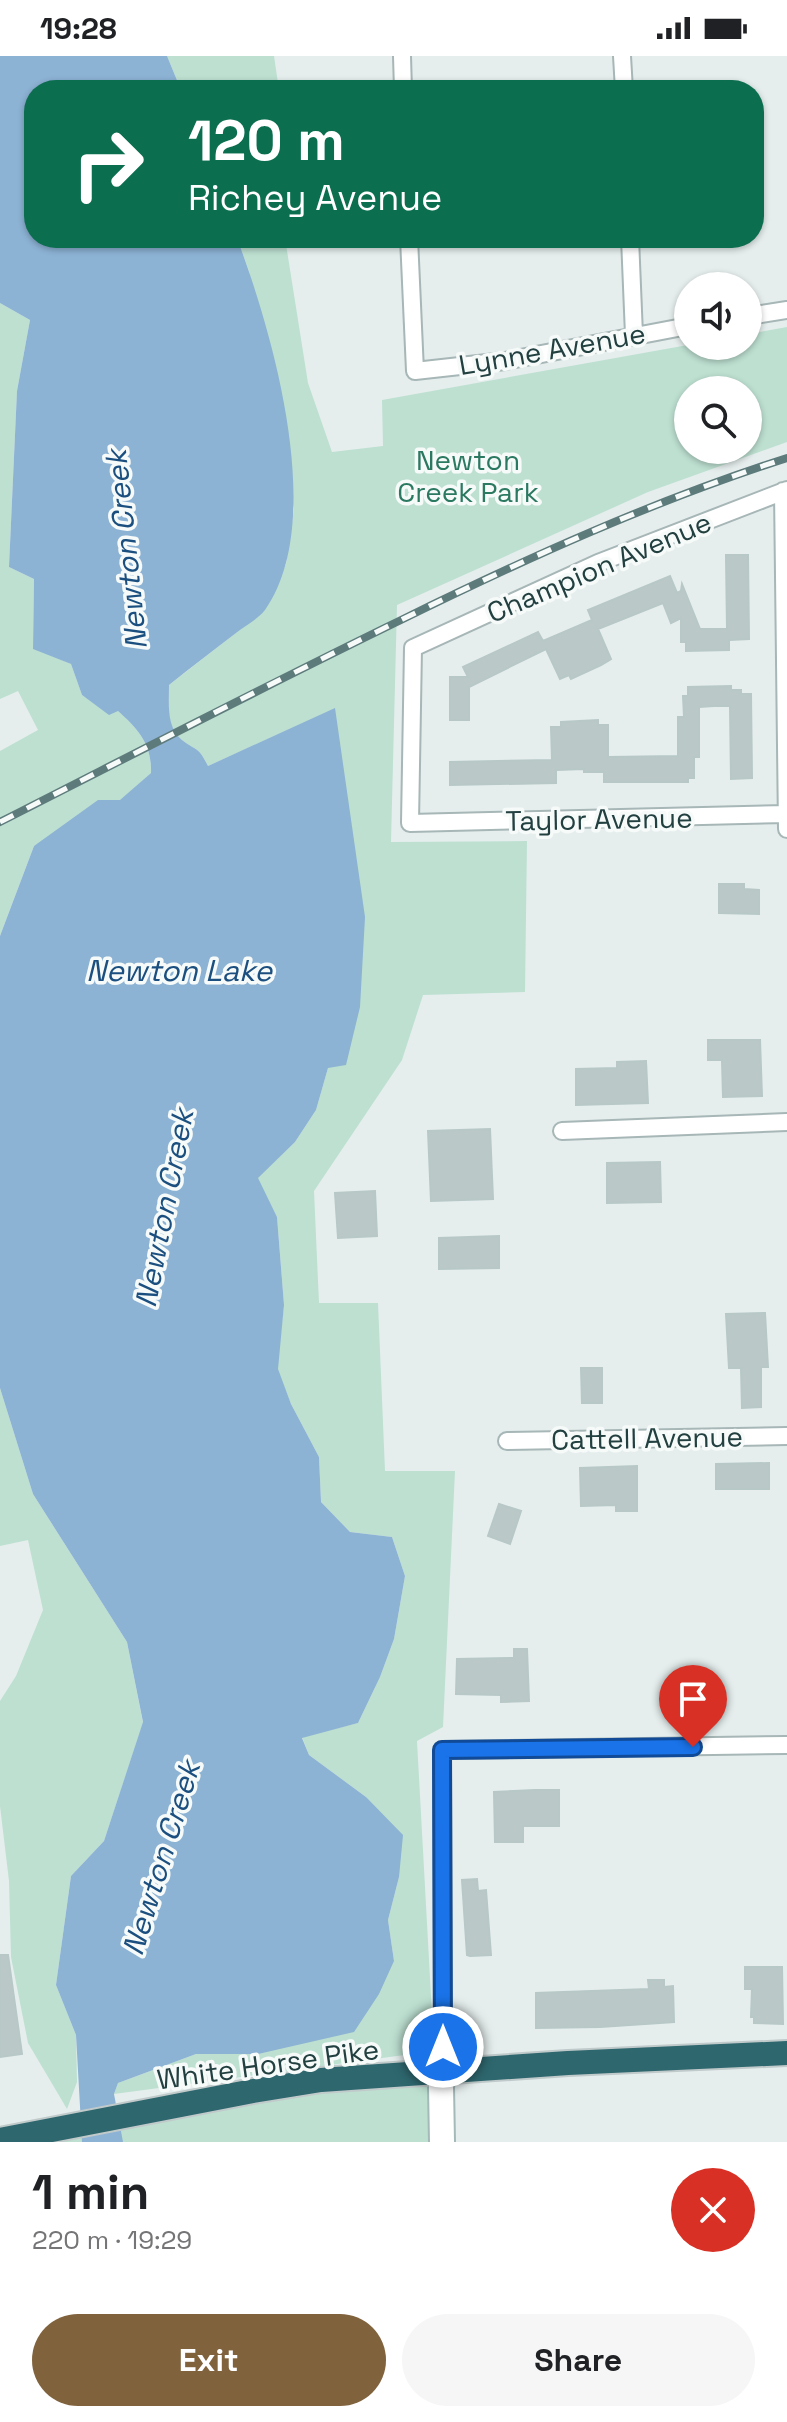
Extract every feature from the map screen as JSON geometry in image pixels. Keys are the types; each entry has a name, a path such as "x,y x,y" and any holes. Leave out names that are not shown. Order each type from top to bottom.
{"highway":[{"name":"White Horse Pike","path":"0,2140 321,2080 568,2063 787,2053"}],"street":[{"path":"402,56 403,80"},
{"path":"622,56 623,80"},
{"name":"Lynne Avenue","path":"409,248 415,371 505,361 674,328"},
{"path":"630,248 634,335"},
{"path":"762,314 787,310"},
{"path":"785,490 787,829"},
{"name":"Champion Avenue","path":"410,823 413,648 598,563 785,490"},
{"name":"Taylor Avenue","path":"410,823 787,814"},
{"path":"562,1131 787,1122"},
{"name":"Cattell Avenue","path":"507,1441 787,1436"},
{"path":"442,2142 442,1750 787,1745"}],"green space":[{"path":"167,56 274,56 278,80 177,80"},
{"name":"Newton Creek Park","path":"241,248 287,248 308,383 332,452 383,446 382,400 674,348 674,360 762,360 762,331 787,327 787,442 762,451 762,376 674,376 674,464 726,464 648,492 397,605 391,842 527,841 525,992 423,995 402,1060 314,1191 319,1303 378,1303 385,1471 455,1471 443,1727 417,1741 434,2051 114,2094 118,2083 196,2054 258,2054 394,1961 388,1920 399,1877 366,1797 309,1755 302,1737 358,1723 394,1639 405,1576 392,1537 350,1532 321,1502 319,1457 291,1404 277,1369 284,1305 277,1217 257,1178 295,1142 316,1110 328,1068 335,709 208,766 200,752 177,735 168,707 169,685 264,611 286,564 294,509 249,271"},
{"path":"0,303 30,320 17,391 9,567 34,579 33,648 71,664 82,695 109,714 117,710 131,724 146,745 151,773 120,801 34,846 0,936 0,751 38,730 18,691 0,699"},
{"path":"0,1388 33,1494 127,1642 143,1723 104,1841 71,1876 56,1985 76,2035 77,2082 67,2109 28,2043 11,1957 9,1881 0,1806 0,1701 16,1676 43,1610 28,1540 0,1546"},
{"path":"443,2072 445,2142 0,2142"}],"water":[{"name":"Newton Lake","path":"0,56 167,56 177,80 24,80 24,248 241,248 265,323 288,426 293,478 292,527 283,572 265,610 169,685 170,714 177,735 200,752 208,766 335,708 365,917 360,1007 346,1065 328,1068 316,1110 295,1142 258,1178 277,1217 284,1305 278,1369 291,1404 319,1457 321,1502 350,1532 392,1537 405,1576 394,1639 358,1723 302,1738 309,1755 366,1797 403,1835 399,1877 388,1920 394,1961 379,1994 354,2032 258,2054 196,2054 118,2083 114,2094 123,2142 82,2142 76,2035 56,1985 71,1876 104,1841 143,1722 127,1642 33,1494 0,1388 0,936 34,846 98,800 120,800 151,773 151,763 142,738 118,711 109,715 82,695 71,664 33,649 34,579 9,567 17,391 30,320 0,303"}],"building":[{"path":"726,555 748,555 749,639 729,640 729,650 686,651 686,642 681,642 681,618 671,623 663,603 598,629 611,659 601,665 571,679 569,675 560,679 546,649 469,687 469,720 450,720 450,677 468,677 463,667 538,632 543,641 592,620 588,610 670,576 677,593 681,591 682,584 700,629 727,629"},
{"path":"731,686 731,690 741,690 741,694 751,694 752,778 731,779 730,706 714,706 699,707 699,757 694,757 694,778 688,778 688,782 604,782 604,772 584,772 584,769 556,770 556,783 450,785 450,762 552,760 551,727 561,727 561,722 598,720 598,725 608,725 608,757 678,756 678,717 684,717 683,696 688,696 688,687"},
{"path":"719,884 744,884 744,889 759,890 759,914 719,913"},
{"path":"708,1040 760,1040 762,1096 723,1097 722,1060 708,1060"},
{"path":"646,1061 648,1103 576,1105 576,1069 617,1068 617,1062"},
{"path":"490,1129 493,1199 431,1201 428,1131"},
{"path":"660,1162 661,1202 607,1203 607,1163"},
{"path":"375,1191 377,1236 338,1238 335,1193"},
{"path":"499,1236 499,1268 439,1269 439,1238"},
{"path":"765,1313 768,1367 761,1367 761,1407 742,1408 741,1368 729,1368 726,1314"},
{"path":"581,1368 602,1368 602,1403 582,1403"},
{"path":"769,1463 769,1489 716,1489 716,1464"},
{"path":"637,1466 637,1511 616,1511 616,1505 581,1506 580,1468"},
{"path":"499,1504 521,1511 510,1544 488,1536"},
{"path":"514,1649 527,1649 529,1701 501,1702 501,1695 456,1694 457,1659 514,1658"},
{"path":"559,1790 559,1826 523,1826 523,1842 495,1842 494,1792"},
{"path":"477,1879 478,1891 486,1890 491,1955 470,1956 467,1955 462,1880"},
{"path":"0,1955 8,1955 22,2054 0,2057"},
{"path":"745,1967 782,1967 783,2024 754,2023 754,2017 751,2017 752,1989 745,1989"},
{"path":"648,1980 664,1980 664,1987 673,1986 674,2022 536,2028 536,1993 649,1989"}],"railway":[{"path":"0,822 301,669 496,575 639,512 787,458"}],"route":[{"path":"443,2047 442,1750 693,1747"}],"water label":[{"name":"Newton Creek","path":"126,550"},
{"name":"Newton Creek","path":"164,1208"},
{"name":"Newton Creek","path":"161,1858"}]}
